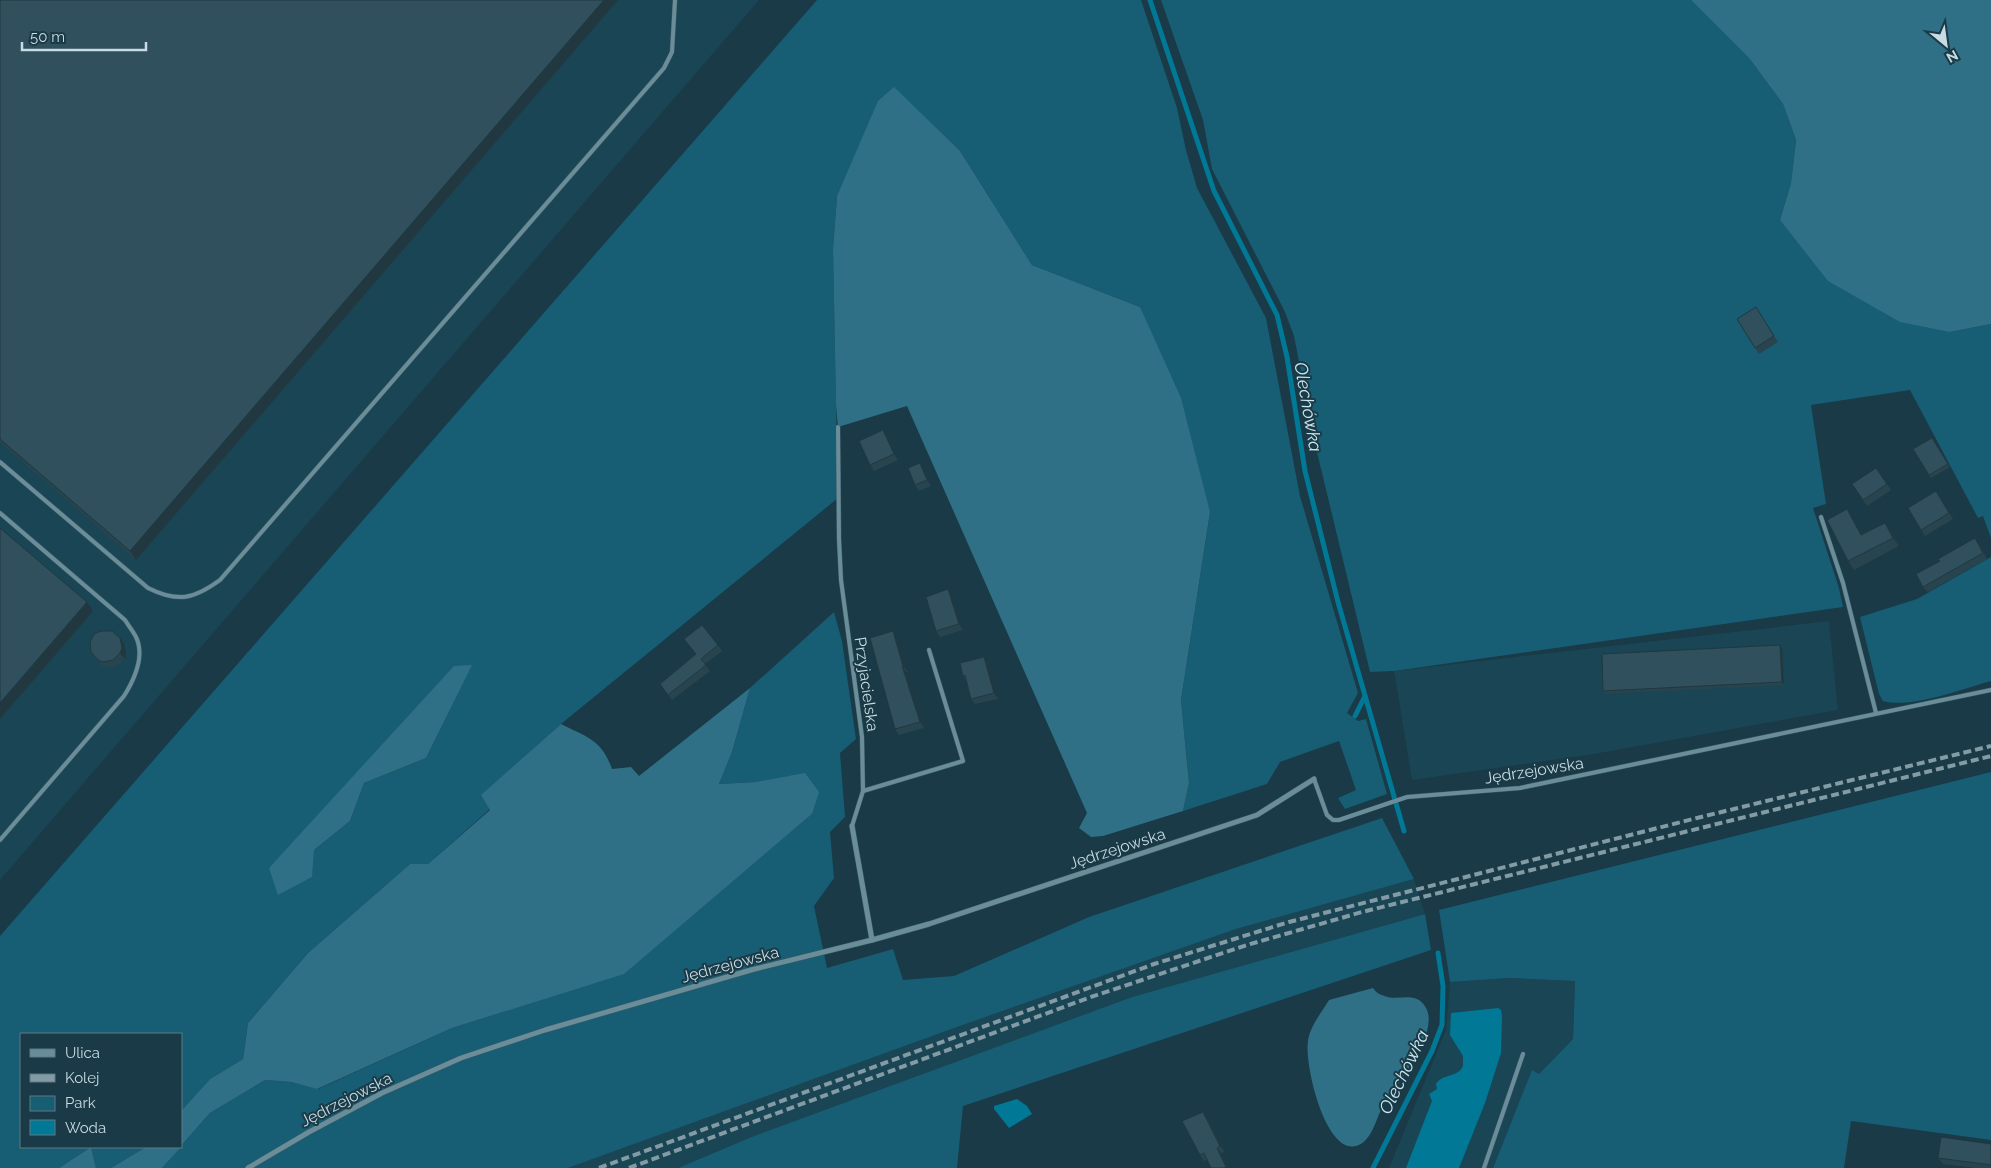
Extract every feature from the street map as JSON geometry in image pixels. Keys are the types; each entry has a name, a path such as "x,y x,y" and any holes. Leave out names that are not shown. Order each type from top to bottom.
{"street":[{"name":"Jędrzejowska","path":"248,1168 309,1132 382,1093 461,1058 544,1030 751,970 929,924 1257,815 1314,779"},
{"name":"Przyjacielska","path":"852,826 872,940"}],"lane":[{"path":"0,462 148,588 164,596 185,598 204,592 220,580 664,68 672,52 675,0"},
{"name":"Przyjacielska","path":"838,427 839,539 842,580 862,737 863,791 852,826"},
{"path":"0,513 125,620 137,638 139,662 134,680 124,696 0,840"},
{"path":"1821,517 1843,584 1876,713"},
{"path":"863,791 963,761 929,650"},
{"name":"Jędrzejowska","path":"1314,779 1327,815 1333,820 1339,820 1407,797 1520,788 1991,690"},
{"path":"1484,1168 1523,1054"}],"shaded area":[{"path":"0,0 759,0 0,880"},
{"path":"1691,0 1991,0 1991,324 1950,332 1900,322 1828,281 1780,220 1791,183 1796,140 1783,104 1749,58"},
{"path":"894,87 960,151 1032,265 1140,307 1181,398 1210,512 1181,700 1189,783 1183,811 1103,836 1091,837 1079,828 1087,813 907,406 838,427 833,249 837,196 878,101"},
{"path":"1829,621 1838,710 1594,754 1412,780 1394,671"},
{"path":"472,665 426,758 364,783 350,821 314,850 312,877 278,895 269,868 454,666"},
{"path":"750,688 732,752 719,784 756,782 805,773 819,792 812,814 624,974 452,1028 317,1089 291,1082 265,1080 210,1113 182,1145 182,1110 210,1079 243,1059 248,1023 308,953 410,864 428,864 490,810 481,795 561,724 593,740 608,759 612,769 631,767 639,776"},
{"path":"1414,879 1425,914 1132,997 754,1136 678,1168 568,1168 960,1026 1236,929"},
{"path":"1509,978 1575,981 1573,1039 1539,1074 1532,1071 1493,1168 1389,1168 1446,1030 1450,982"},
{"path":"1373,988 1378,993 1388,997 1412,998 1422,1002 1429,1019 1427,1031 1415,1058 1383,1106 1370,1135 1361,1144 1356,1146 1345,1145 1335,1136 1326,1122 1319,1105 1309,1068 1309,1035 1329,1000"},
{"path":"89,1148 91,1148 96,1168 59,1168"},
{"path":"144,1148 180,1148 162,1168 111,1168"}],"green space":[{"path":"817,0 1141,0 1177,108 1197,188 1266,318 1300,496 1358,693 1347,713 1358,721 1366,719 1387,794 1345,809 1338,798 1356,790 1339,741 1280,762 1267,784 1183,811 1189,783 1181,700 1210,512 1140,307 1032,265 960,151 837,196 833,249 838,498 561,724 482,795 490,809 428,864 410,864 308,953 248,1023 243,1059 210,1079 182,1110 182,1033 20,1033 20,1148 89,1148 59,1168 0,1168 0,936","holes":["471,666 426,758 364,783 350,821 314,850 269,868"]},
{"path":"1161,0 1691,0 1749,58 1783,104 1796,140 1791,183 1780,220 1950,332 1991,324 1991,538 1983,516 1978,518 1910,390 1811,405 1826,504 1813,508 1839,588 1843,607 1394,671 1370,672 1316,448 1294,336 1285,312 1212,169 1203,120"},
{"path":"1991,557 1991,681 1921,700 1894,703 1883,701 1879,694 1860,617 1917,599"},
{"path":"834,612 842,641 856,739 840,753 845,817 830,832 834,878 814,906 827,968 893,949 903,980 954,976 1089,917 1382,818 1414,879 1236,929 960,1026 568,1168 162,1168 179,1148 182,1148 182,1145 210,1113 265,1080 291,1082 318,1089 452,1028 624,973 812,814 756,782 719,784 732,752 750,688"},
{"path":"1991,772 1991,1140 1851,1121 1844,1168 1493,1168 1532,1070 1539,1074 1573,1039 1575,981 1509,978 1450,982 1439,910"},
{"path":"1425,914 1431,950 963,1106 957,1168 678,1168 754,1136 1132,997"},
{"path":"91,1148 144,1148 111,1168 96,1168"}],"water":[{"path":"1498,1008 1501,1010 1502,1016 1501,1053 1485,1103 1459,1168 1406,1168 1432,1101 1429,1094 1437,1089 1436,1084 1442,1078 1458,1072 1463,1066 1463,1056 1450,1035 1451,1013"},
{"path":"1017,1099 1027,1106 1032,1114 1009,1128 994,1109 994,1106"}],"building":[{"path":"0,0 604,0 130,551 0,439"},
{"path":"1756,307 1774,336 1755,348 1737,319"},
{"path":"883,430 894,454 870,465 859,441"},
{"path":"1932,438 1948,464 1929,475 1913,449"},
{"path":"920,463 927,480 915,485 908,468"},
{"path":"1876,468 1887,484 1863,500 1852,484"},
{"path":"1936,491 1949,513 1921,530 1908,508"},
{"path":"1847,509 1861,535 1885,523 1893,538 1848,561 1827,520"},
{"path":"0,528 87,602 0,703"},
{"path":"1975,538 1983,553 1923,587 1916,574"},
{"path":"948,589 959,624 936,631 926,597"},
{"path":"702,625 718,645 701,659 706,665 668,695 660,684 696,654 684,639"},
{"path":"101,631 112,631 120,638 122,648 113,660 103,662 98,660 91,652 90,642 94,634"},
{"path":"893,631 920,722 895,729 870,638"},
{"path":"1780,645 1782,682 1603,691 1602,654"},
{"path":"984,657 994,693 971,699 960,663"},
{"path":"1203,1112 1220,1146 1217,1148 1226,1167 1224,1168 1211,1168 1204,1153 1200,1155 1182,1121"},
{"path":"1941,1137 1991,1144 1991,1165 1938,1158"}],"waterway":[{"name":"Olechówka","path":"1150,0 1214,191 1277,315 1287,357 1305,471 1338,602 1404,831"},
{"path":"1355,716 1365,696"},
{"name":"Olechówka","path":"1373,1168 1432,1051 1442,1025 1443,986 1438,953"}],"railway":[{"path":"599,1168 1154,964 1289,922 1697,818 1991,746"},
{"path":"629,1168 1088,998 1247,945 1362,912 1991,756"}]}
